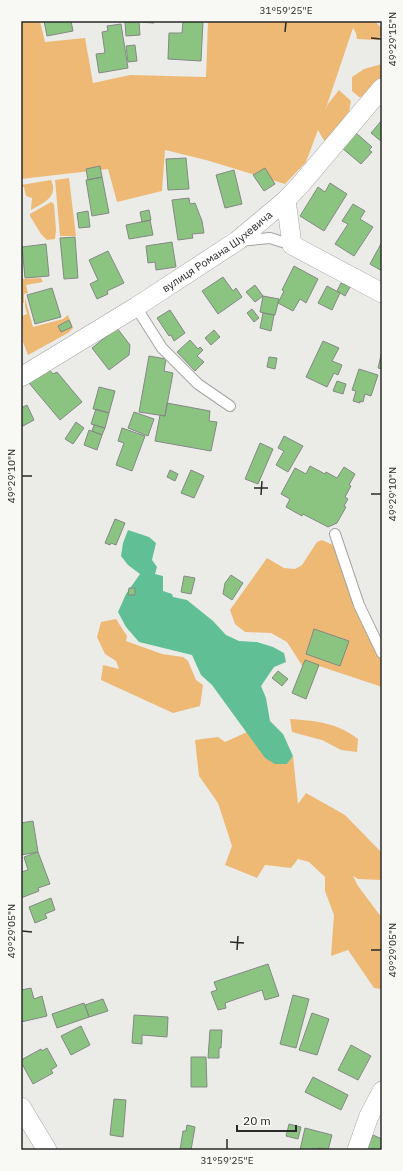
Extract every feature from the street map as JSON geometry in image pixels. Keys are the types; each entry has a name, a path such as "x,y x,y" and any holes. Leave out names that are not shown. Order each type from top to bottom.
{"street":[{"name":"вулиця Романа Шухевича","path":"21,377 136,307 237,242 286,200 382,88"},
{"path":"286,200 292,245 382,292"},
{"path":"357,1150 369,1116 382,1091"},
{"path":"21,1107 47,1150"}],"lane":[{"path":"237,242 270,238 292,245"},
{"path":"136,307 162,348 198,384 230,406"},
{"path":"335,534 359,605 382,653"}],"shaded area":[{"path":"21,21 40,21 45,42 85,38 93,83 130,75 206,77 208,21 375,21 382,29 382,33 378,40 357,39 353,28 325,111 328,104 339,90 351,101 346,128 326,144 318,130 306,162 285,184 206,160 165,150 162,191 117,202 108,169 21,179"},
{"path":"382,64 382,81 368,97 359,97 352,91 352,77 364,69"},
{"path":"69,178 76,236 60,236 55,180"},
{"path":"51,180 53,191 51,195 45,202 31,210 32,198 26,196 24,187 21,185"},
{"path":"51,202 54,204 56,230 55,239 47,240 41,234 30,214"},
{"path":"21,249 23,279 41,278 43,282 26,285 28,293 24,294 24,303 21,303"},
{"path":"25,298 33,327 63,319 68,315 73,328 68,333 28,355 23,342 22,316 27,314"},
{"path":"128,530 149,537 156,543 152,560 157,567 155,574 163,576 163,591 172,594 173,597 187,600 213,621 226,635 239,641 257,642 273,647 284,653 286,662 274,667 261,686 266,698 270,721 283,734 293,756 287,764 275,764 265,758 212,685 201,675 192,655 139,642 126,627 118,612 126,594 140,574 128,565 121,556 123,543"},
{"path":"322,540 335,546 358,613 382,662 382,687 307,662 303,667 287,642 271,633 245,632 235,624 230,610 267,558 284,568 295,569 302,565 317,542"},
{"path":"116,619 127,636 126,641 162,654 183,657 188,661 196,680 203,685 200,706 173,713 101,680 103,665 119,669 116,661 105,654 97,637 101,622"},
{"path":"290,719 326,723 342,729 358,739 357,752 341,750 322,740 292,732"},
{"path":"247,732 265,758 287,764 293,756 298,804 306,793 345,815 382,853 381,880 358,879 353,876 358,886 382,918 382,989 374,988 348,950 331,956 334,915 325,891 325,877 309,862 298,859 291,868 265,865 257,878 225,865 232,846 218,803 199,776 195,740 218,737 225,742"}],"building":[{"path":"44,21 71,21 73,31 47,36"},
{"path":"125,21 154,21 154,23"},
{"path":"183,21 203,21 201,61 168,59 169,33 182,33"},
{"path":"125,22 139,22 140,35 126,36"},
{"path":"121,24 128,68 99,73 96,54 105,53 102,32 108,31 107,26"},
{"path":"135,45 137,61 128,62 126,46"},
{"path":"382,120 382,142 371,133"},
{"path":"356,133 372,147 369,150 372,152 361,164 342,148"},
{"path":"186,158 189,189 168,190 166,159"},
{"path":"100,166 102,177 88,180 86,169"},
{"path":"265,168 275,184 264,191 253,175"},
{"path":"234,170 242,204 225,208 216,175"},
{"path":"102,177 109,213 92,216 86,180"},
{"path":"330,183 347,194 324,231 300,216 318,187 325,192"},
{"path":"189,198 190,204 195,203 202,221 204,233 192,234 193,238 178,240 172,200"},
{"path":"353,204 365,211 360,219 373,227 354,256 335,244 348,224 342,221"},
{"path":"149,210 151,220 142,222 140,212"},
{"path":"88,211 90,227 79,228 77,213"},
{"path":"150,220 153,235 129,239 126,225"},
{"path":"75,237 78,278 64,279 60,238"},
{"path":"172,242 176,267 156,270 155,262 148,263 146,246"},
{"path":"382,242 382,271 370,264"},
{"path":"46,244 49,276 25,278 22,247"},
{"path":"108,251 124,283 107,291 108,294 97,299 90,284 98,280 89,260"},
{"path":"294,266 318,279 306,303 300,299 293,311 278,303 284,291 282,290"},
{"path":"223,277 233,291 236,288 242,297 218,314 202,291"},
{"path":"341,283 350,287 345,296 337,291"},
{"path":"255,285 263,296 255,302 246,292"},
{"path":"327,286 340,293 332,310 318,303"},
{"path":"52,288 61,317 35,324 27,295"},
{"path":"263,296 279,299 275,315 260,312"},
{"path":"252,309 259,318 254,322 247,313"},
{"path":"170,310 185,333 174,341 157,318"},
{"path":"263,313 274,315 271,331 260,328"},
{"path":"69,320 72,327 61,332 58,326"},
{"path":"117,328 130,345 129,355 109,370 92,348"},
{"path":"214,330 220,337 211,345 205,338"},
{"path":"190,340 198,349 200,347 203,350 197,356 204,362 195,371 177,352"},
{"path":"323,341 339,348 332,361 342,365 338,375 334,373 327,387 306,377"},
{"path":"382,351 382,369 378,368"},
{"path":"149,356 166,359 164,371 173,373 165,416 139,412"},
{"path":"269,357 277,358 275,369 267,367"},
{"path":"48,368 53,374 57,372 82,402 60,420 29,383"},
{"path":"359,369 378,375 371,396 365,394 363,402 360,401 360,403 353,401 356,391 352,390"},
{"path":"337,381 346,384 343,394 333,391"},
{"path":"99,387 115,391 109,413 93,409"},
{"path":"167,403 210,411 209,421 217,422 211,451 155,441 160,415 165,416"},
{"path":"27,405 34,420 23,426 21,421 21,408"},
{"path":"96,409 109,413 105,428 91,424"},
{"path":"134,412 154,419 148,436 128,428"},
{"path":"76,422 84,428 73,444 65,439"},
{"path":"94,425 105,428 102,435 92,431"},
{"path":"122,428 145,436 132,471 116,465 124,443 118,441"},
{"path":"89,430 102,435 97,450 84,445"},
{"path":"284,436 303,446 288,472 276,465 284,451 278,448"},
{"path":"260,443 273,449 258,484 245,479"},
{"path":"310,466 325,474 326,472 337,478 344,467 355,474 345,497 348,499 344,506 346,507 337,523 328,527 303,514 302,516 286,507 290,499 281,494 295,468 306,474"},
{"path":"170,470 178,474 175,481 167,477"},
{"path":"191,470 204,476 194,498 181,493"},
{"path":"115,519 125,523 116,545 111,543 110,545 105,543"},
{"path":"231,575 243,583 232,600 223,594 225,583"},
{"path":"184,576 195,578 191,594 181,592"},
{"path":"129,588 135,588 135,595 128,595"},
{"path":"314,629 349,641 340,666 306,654"},
{"path":"305,660 319,665 306,699 292,693"},
{"path":"278,671 288,679 282,686 272,678"},
{"path":"33,821 38,852 21,855 21,823"},
{"path":"38,852 50,884 38,888 39,891 21,898 21,872 28,870 24,857"},
{"path":"51,898 55,910 45,914 47,918 35,923 29,907"},
{"path":"268,964 279,996 265,1000 262,990 225,1003 226,1008 218,1010 211,992 217,990 214,982"},
{"path":"31,988 34,999 42,996 47,1016 21,1022 21,990"},
{"path":"293,995 309,999 296,1048 280,1044"},
{"path":"103,999 108,1011 89,1017 85,1005"},
{"path":"84,1003 89,1017 57,1028 52,1014"},
{"path":"312,1013 329,1019 317,1055 299,1050"},
{"path":"134,1015 168,1017 167,1037 142,1035 142,1044 132,1043"},
{"path":"81,1026 90,1045 71,1055 61,1036"},
{"path":"210,1030 222,1030 219,1058 208,1058"},
{"path":"351,1045 371,1056 358,1080 338,1070"},
{"path":"47,1048 57,1066 51,1070 53,1073 33,1084 21,1060 41,1049 42,1051"},
{"path":"191,1057 206,1057 207,1087 191,1087"},
{"path":"313,1077 348,1095 341,1110 305,1092"},
{"path":"114,1099 126,1100 123,1137 110,1135"},
{"path":"289,1124 301,1127 298,1139 286,1136"},
{"path":"187,1125 195,1127 191,1150 180,1150 183,1131 186,1131"},
{"path":"305,1128 332,1135 328,1150 319,1148 318,1150 300,1150"},
{"path":"373,1135 382,1139 382,1150 367,1149"}]}
